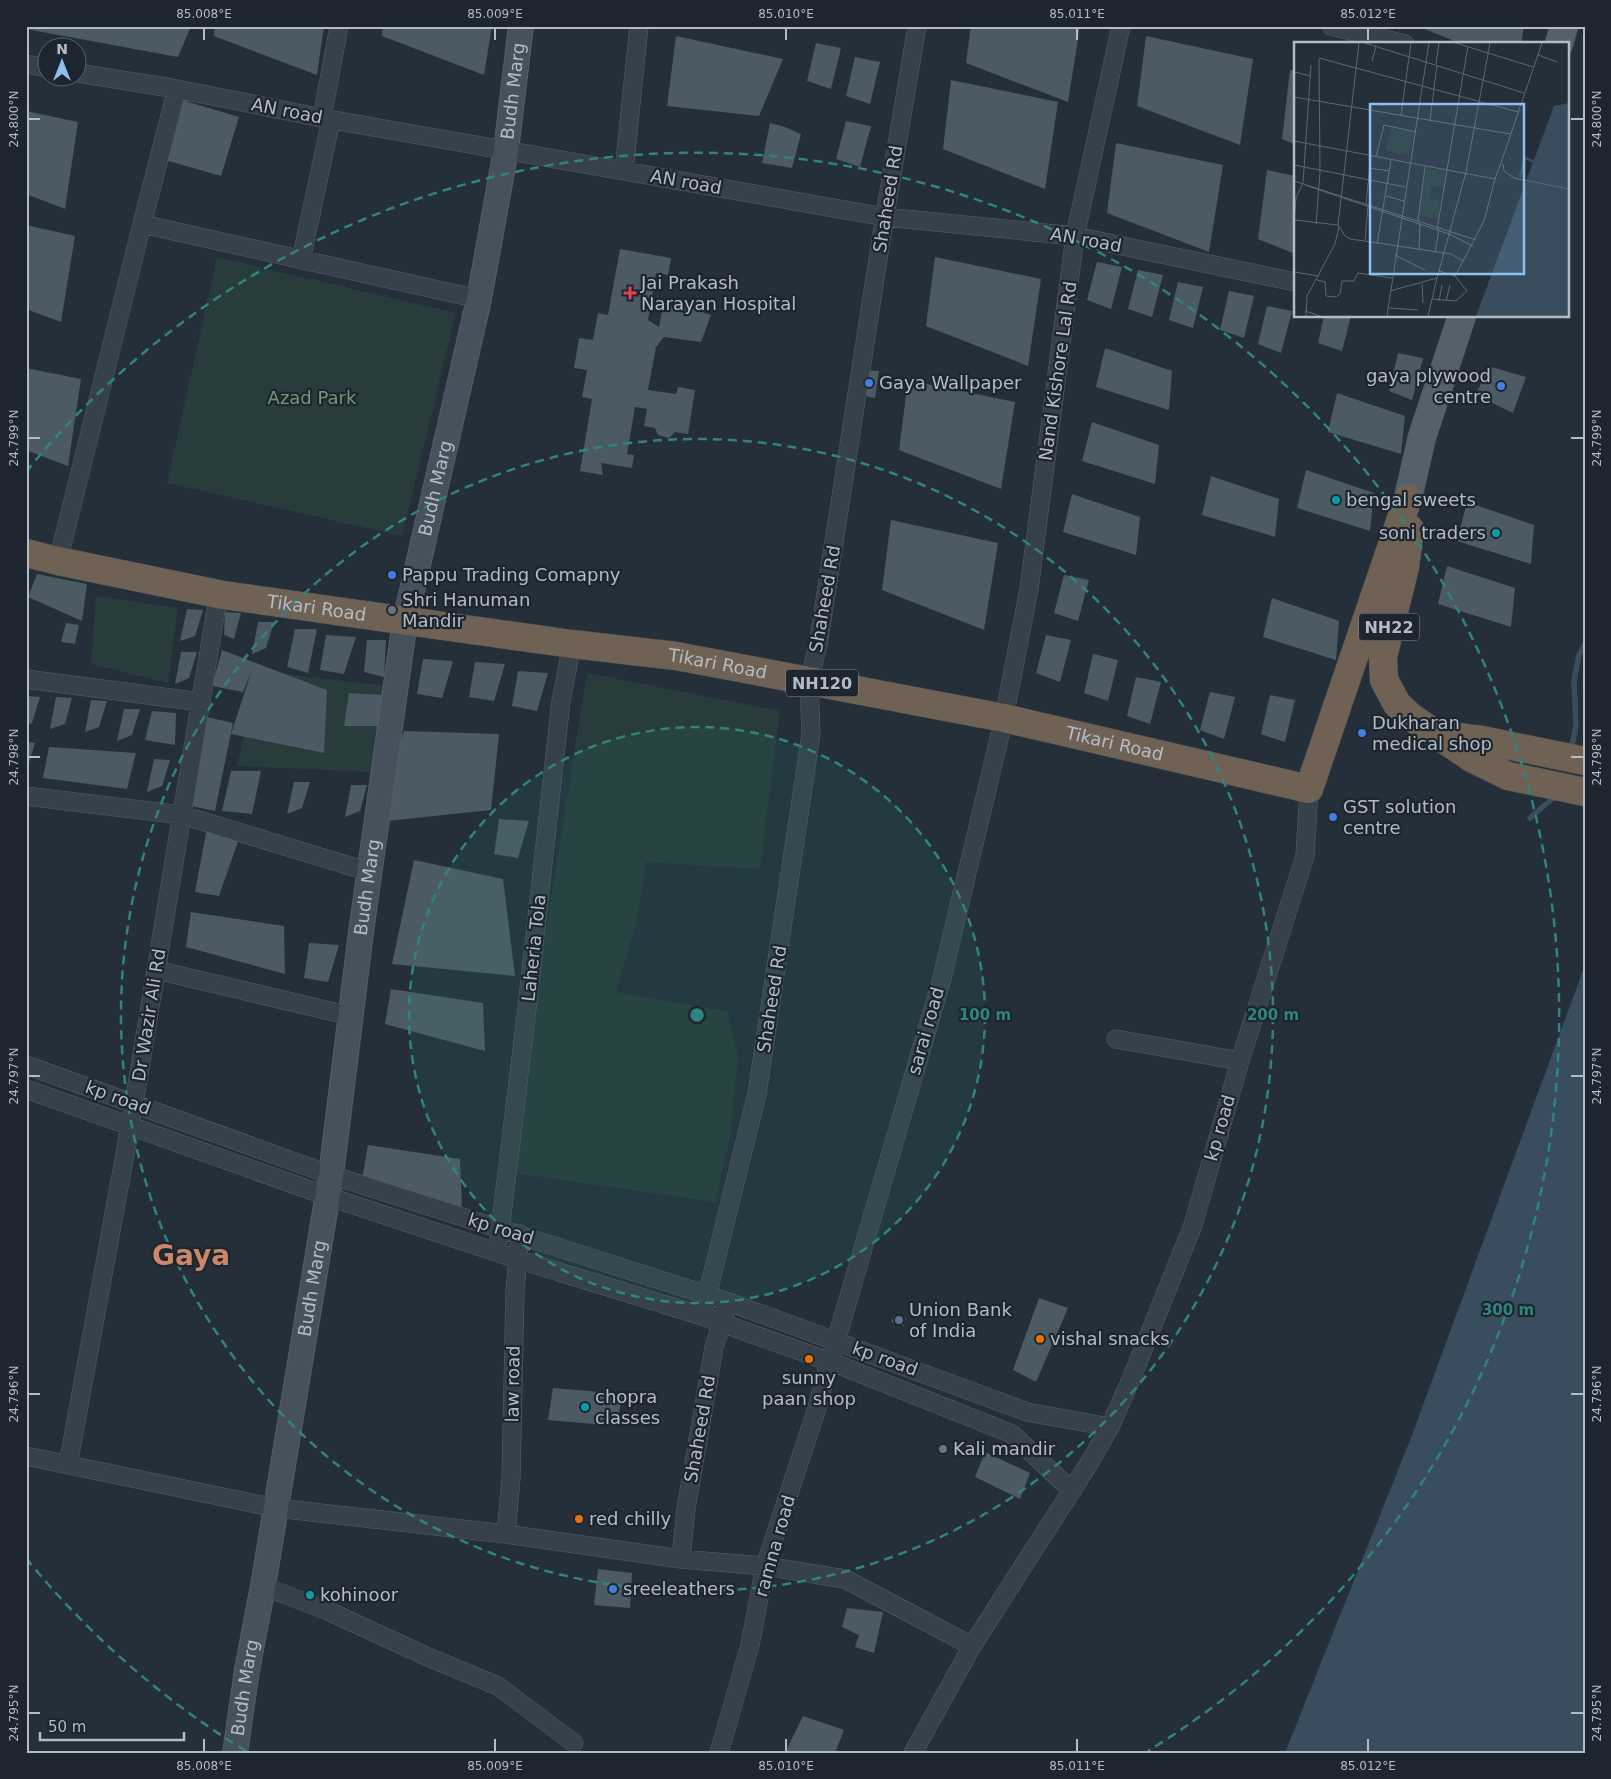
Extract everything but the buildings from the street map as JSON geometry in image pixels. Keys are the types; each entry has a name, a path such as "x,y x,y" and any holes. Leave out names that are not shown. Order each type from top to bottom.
{"highway":[{"name":"NH22","path":"1408,498 1409,544 1386,642 1382,669 1384,680 1397,704 1411,717 1473,759 1508,776 1585,792"},
{"path":"1309,789 1408,498"},
{"name":"Tikari Road","path":"26,553 222,595 572,644 676,656 1004,718 1309,789"},
{"name":"NH22","path":"1436,734 1482,740 1585,761"}],"main road":[{"path":"1559,42 1564,26"},
{"path":"1408,498 1422,437 1460,318"}],"street":[{"path":"301,260 340,26"},
{"name":"Budh Marg","path":"235,1753 247,1670 263,1586 329,1186 405,621 479,299 506,150 521,26"},
{"path":"624,171 639,26"},
{"name":"Shaheed Rd","path":"702,1316 757,1094 811,734 809,681 818,645 917,26"},
{"name":"Nand Kishore Lal Rd","path":"1004,718 1029,589 1075,236 1121,26"},
{"path":"1331,26 1397,42"},
{"name":"AN road","path":"88,74 177,89 326,119 885,217 1075,236 1294,282"},
{"path":"58,561 177,89"},
{"path":"142,224 479,299"},
{"name":"Dr Wazir Ali Rd","path":"68,1465 134,1104 216,610 222,595"},
{"name":"Laheria Tola","path":"496,1252 501,1230 561,701 572,644"},
{"path":"26,679 201,702"},
{"name":"sarai road","path":"836,1341 941,982 1004,718"},
{"name":"kp road","path":"26,1089 130,1127 329,1186 520,1234 708,1294 1027,1412 1110,1427 1193,1225 1240,1061 1305,856 1309,789"},
{"path":"26,796 182,815 370,872"},
{"path":"156,970 351,1016"},
{"path":"1116,1039 1240,1061"},
{"name":"kp road","path":"26,1065 134,1104 329,1186 517,1260 722,1323 829,1362 1012,1434 1072,1491"},
{"name":"law road","path":"506,1534 512,1478 517,1260 520,1234"},
{"name":"Shaheed Rd","path":"680,1558 687,1500 714,1348 730,1302"},
{"name":"ramna road","path":"720,1752 750,1645 765,1566 817,1408 836,1341"},
{"path":"913,1753 972,1646 1072,1491 1110,1427"},
{"path":"26,1456 276,1508 506,1534 680,1558 765,1566 845,1579 972,1646"},
{"path":"263,1586 328,1611 428,1657 498,1686 574,1743"}],"green space":[{"name":"Azad Park","path":"217,257 456,313 402,536 167,483"},
{"path":"96,596 178,608 168,683 91,664"},
{"path":"258,671 388,686 374,772 237,766"},
{"path":"587,673 780,711 760,869 646,862 637,921 616,992 727,1011 738,1057 729,1142 715,1202 507,1172"}],"water":[{"path":"1585,965 1585,1753 1285,1753 1412,1435"}],"waterway":[{"path":"1571,750 1576,726 1574,680 1579,655 1585,644"},
{"path":"1530,818 1553,798 1555,794"}],"place":[{"name":"Jai Prakash Narayan Hospital","path":"630,293"},
{"name":"Gaya Wallpaper","path":"869,383"},
{"name":"gaya plywood centre","path":"1501,386"},
{"name":"bengal sweets","path":"1336,500"},
{"name":"soni traders","path":"1496,533"},
{"name":"Pappu Trading Comapny","path":"392,575"},
{"name":"Shri Hanuman Mandir","path":"392,610"},
{"name":"Dukharan medical shop","path":"1362,733"},
{"name":"GST solution centre","path":"1333,817"},
{"name":"Union Bank of India","path":"899,1320"},
{"name":"vishal snacks","path":"1040,1339"},
{"name":"sunny paan shop","path":"809,1359"},
{"name":"chopra classes","path":"585,1407"},
{"name":"Kali mandir","path":"943,1449"},
{"name":"red chilly","path":"579,1519"},
{"name":"sreeleathers","path":"613,1589"},
{"name":"kohinoor","path":"310,1595"}],"district":[{"name":"Gaya","path":"191,1255"}]}
